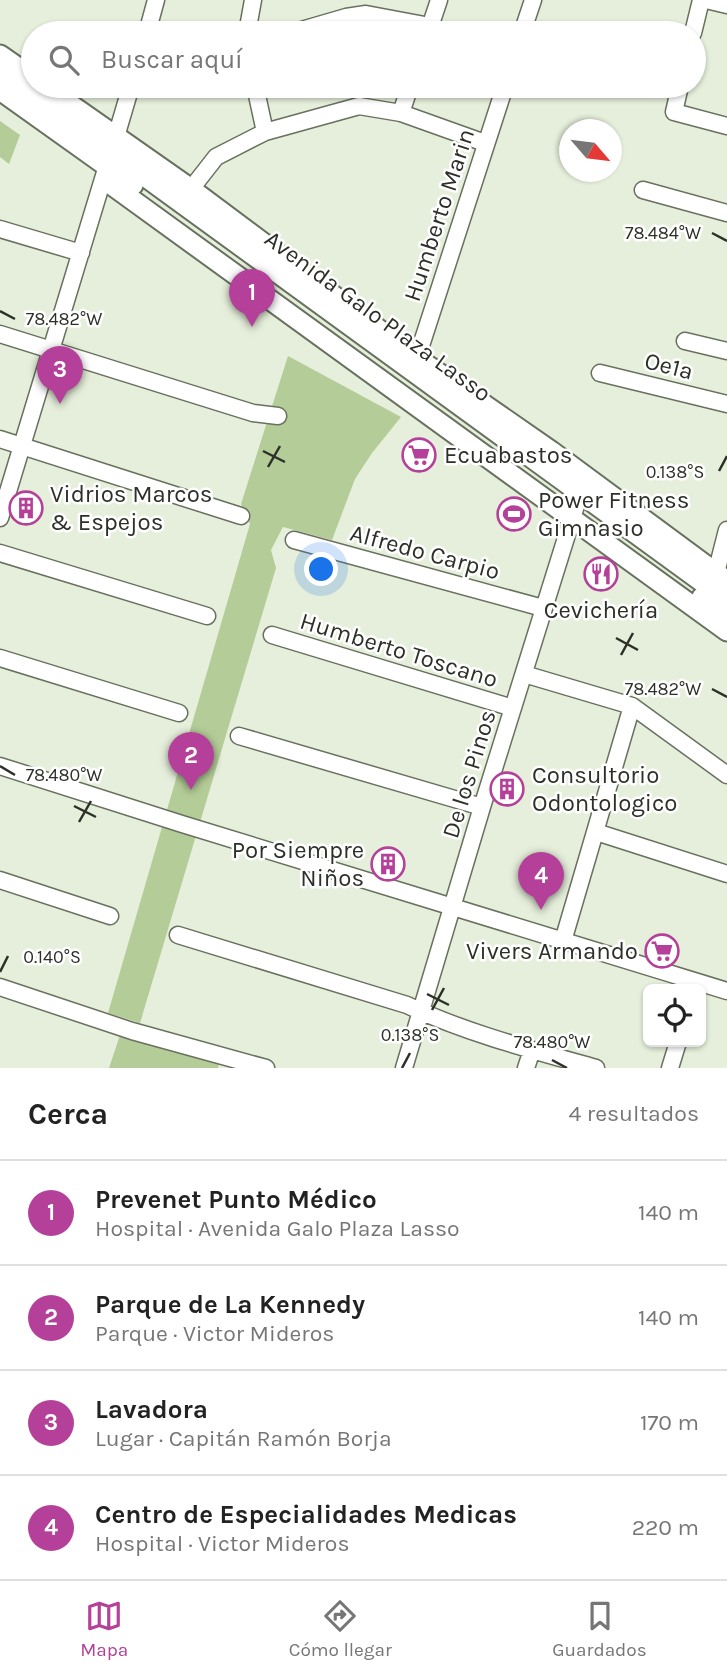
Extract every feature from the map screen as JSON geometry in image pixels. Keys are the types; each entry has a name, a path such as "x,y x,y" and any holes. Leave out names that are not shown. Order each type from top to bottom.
{"main road":[{"path":"0,55 21,70"},
{"name":"Avenida Galo Plaza Lasso","path":"0,71 21,88"},
{"name":"Avenida Galo Plaza Lasso","path":"0,90 110,159"},
{"name":"Avenida Galo Plaza Lasso","path":"34,98 110,159 727,616"},
{"name":"Avenida Galo Plaza Lasso","path":"55,98 110,159"},
{"name":"Avenida Galo Plaza Lasso","path":"0,105 110,159 191,189 416,358 551,452 722,577"},
{"name":"Avenida Galo Plaza Lasso","path":"576,506 727,600"},
{"name":"Avenida Galo Plaza Lasso","path":"576,506 727,631"}],"street":[{"path":"150,21 156,0"},
{"path":"249,21 253,0"},
{"path":"346,17 351,0"},
{"path":"432,21 439,0"},
{"path":"526,21 533,0"},
{"path":"696,21 701,0"},
{"path":"706,0 727,5"},
{"path":"332,21 366,14 395,21"},
{"path":"0,518 128,98"},
{"path":"257,98 265,132"},
{"path":"401,113 406,98"},
{"name":"Humberto Marin","path":"416,358 501,98"},
{"path":"677,98 674,112 727,126"},
{"path":"191,189 216,157 265,132 359,106 401,113 485,143"},
{"path":"642,190 727,213"},
{"path":"0,229 81,253"},
{"path":"0,334 253,414 278,416"},
{"path":"685,341 727,351"},
{"name":"Oe1a","path":"600,373 727,404"},
{"path":"0,439 241,516"},
{"name":"De los Pinos","path":"404,1068 481,807 576,506"},
{"path":"722,577 727,530"},
{"name":"Alfredo Carpio","path":"294,541 543,608"},
{"path":"0,553 207,616"},
{"name":"Humberto Toscano","path":"272,635 513,708"},
{"path":"0,658 179,713"},
{"path":"524,674 632,706 727,775"},
{"path":"563,941 632,706"},
{"path":"239,736 481,807"},
{"path":"0,766 563,941 689,984"},
{"path":"596,832 727,874"},
{"path":"0,880 110,916"},
{"path":"178,935 407,1005 532,1050 596,1068"},
{"path":"0,987 132,1031 266,1068"},
{"path":"706,988 727,991"},
{"path":"670,1068 676,1047"},
{"path":"526,1068 532,1050"}],"green space":[{"path":"0,121 20,135 9,164 0,157"},
{"path":"288,356 401,417 355,479 332,540 283,527 271,550 276,568 140,1023 108,1013 250,524 241,504"},
{"path":"120,1035 219,1064 218,1068 109,1068"}],"place":[{"name":"Prevenet Punto Médico","path":"252,327"},
{"name":"Lavadora","path":"60,404"},
{"name":"Ecuabastos","path":"419,455"},
{"name":"Vidrios Marcos & Espejos","path":"26,508"},
{"name":"Power Fitness Gimnasio","path":"514,514"},
{"name":"Cevichería","path":"601,574"},
{"name":"Consultorio Odontologico","path":"507,789"},
{"name":"Parque de La Kennedy","path":"191,790"},
{"name":"Por Siempre Niños","path":"388,864"},
{"name":"Centro de Especialidades Medicas","path":"541,910"},
{"name":"Vivers Armando","path":"662,951"}]}
